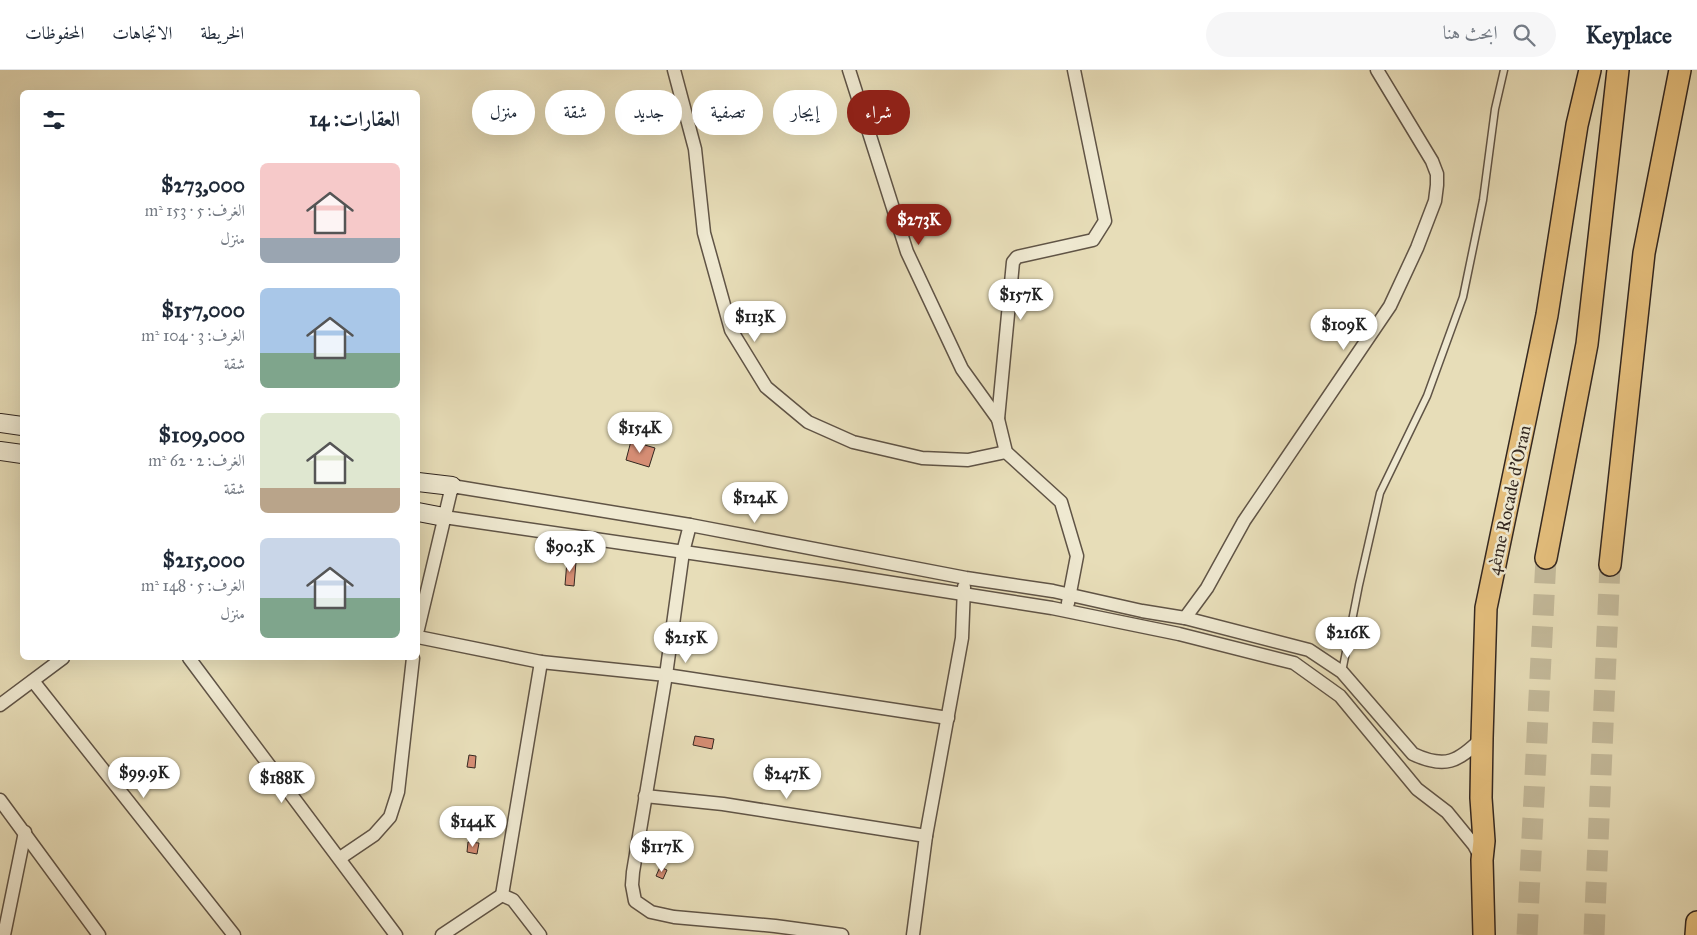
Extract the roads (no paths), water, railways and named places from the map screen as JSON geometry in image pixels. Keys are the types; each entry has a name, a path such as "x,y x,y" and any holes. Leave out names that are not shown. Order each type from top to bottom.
{"highway":[{"name":"4ème Rocade d'Oran","path":"1484,935 1482,738 1486,608 1547,315 1577,125 1590,70"},
{"path":"1546,558 1587,344 1618,70"},
{"path":"1610,565 1644,253 1680,70"},
{"path":"1696,935 1697,922"}],"main road":[{"path":"0,423 20,426"},
{"path":"0,451 20,454"},
{"path":"420,482 452,486"},
{"path":"420,512 444,517"}],"street":[{"path":"674,70 695,149 704,233 731,330 766,387 808,422 853,442 922,458 968,460 1006,452"},
{"path":"849,70 907,252 962,369 998,418"},
{"path":"1066,611 1077,556 1060,502 1006,452 998,418 1012,262 1017,257 1093,240 1105,221 1074,70"},
{"path":"1185,618 1207,588 1244,521 1390,306 1417,248 1435,201 1437,179 1432,161 1377,70"},
{"path":"420,620 452,486 690,525 1185,618 1309,650 1347,676 1413,754 1423,759 1435,763 1447,763 1471,748 1482,738"},
{"path":"444,517 842,575 1066,611 1179,634 1294,663 1340,696 1417,788 1447,812 1474,845 1482,860"},
{"path":"690,525 683,552 666,675 644,796 632,885 635,901 651,912 674,917 775,926 842,935"},
{"path":"913,935 926,836 962,638 963,594 966,578"},
{"path":"420,637 541,662 666,675 948,718"},
{"path":"0,705 61,660"},
{"path":"191,660 396,935"},
{"path":"340,858 374,835 390,817 398,792 413,660"},
{"path":"442,935 502,895 541,662"},
{"path":"1340,696 1347,676"},
{"path":"32,681 234,935"},
{"path":"644,796 723,804 926,836"},
{"path":"0,800 99,935"},
{"path":"4,935 25,832"},
{"path":"502,895 513,900 540,935"}],"lane":[{"path":"1347,676 1359,585 1380,493 1427,396 1463,297 1483,200 1495,109 1504,70"}],"tunnel":[{"path":"1527,935 1546,558"},
{"path":"1594,935 1610,565"}]}
